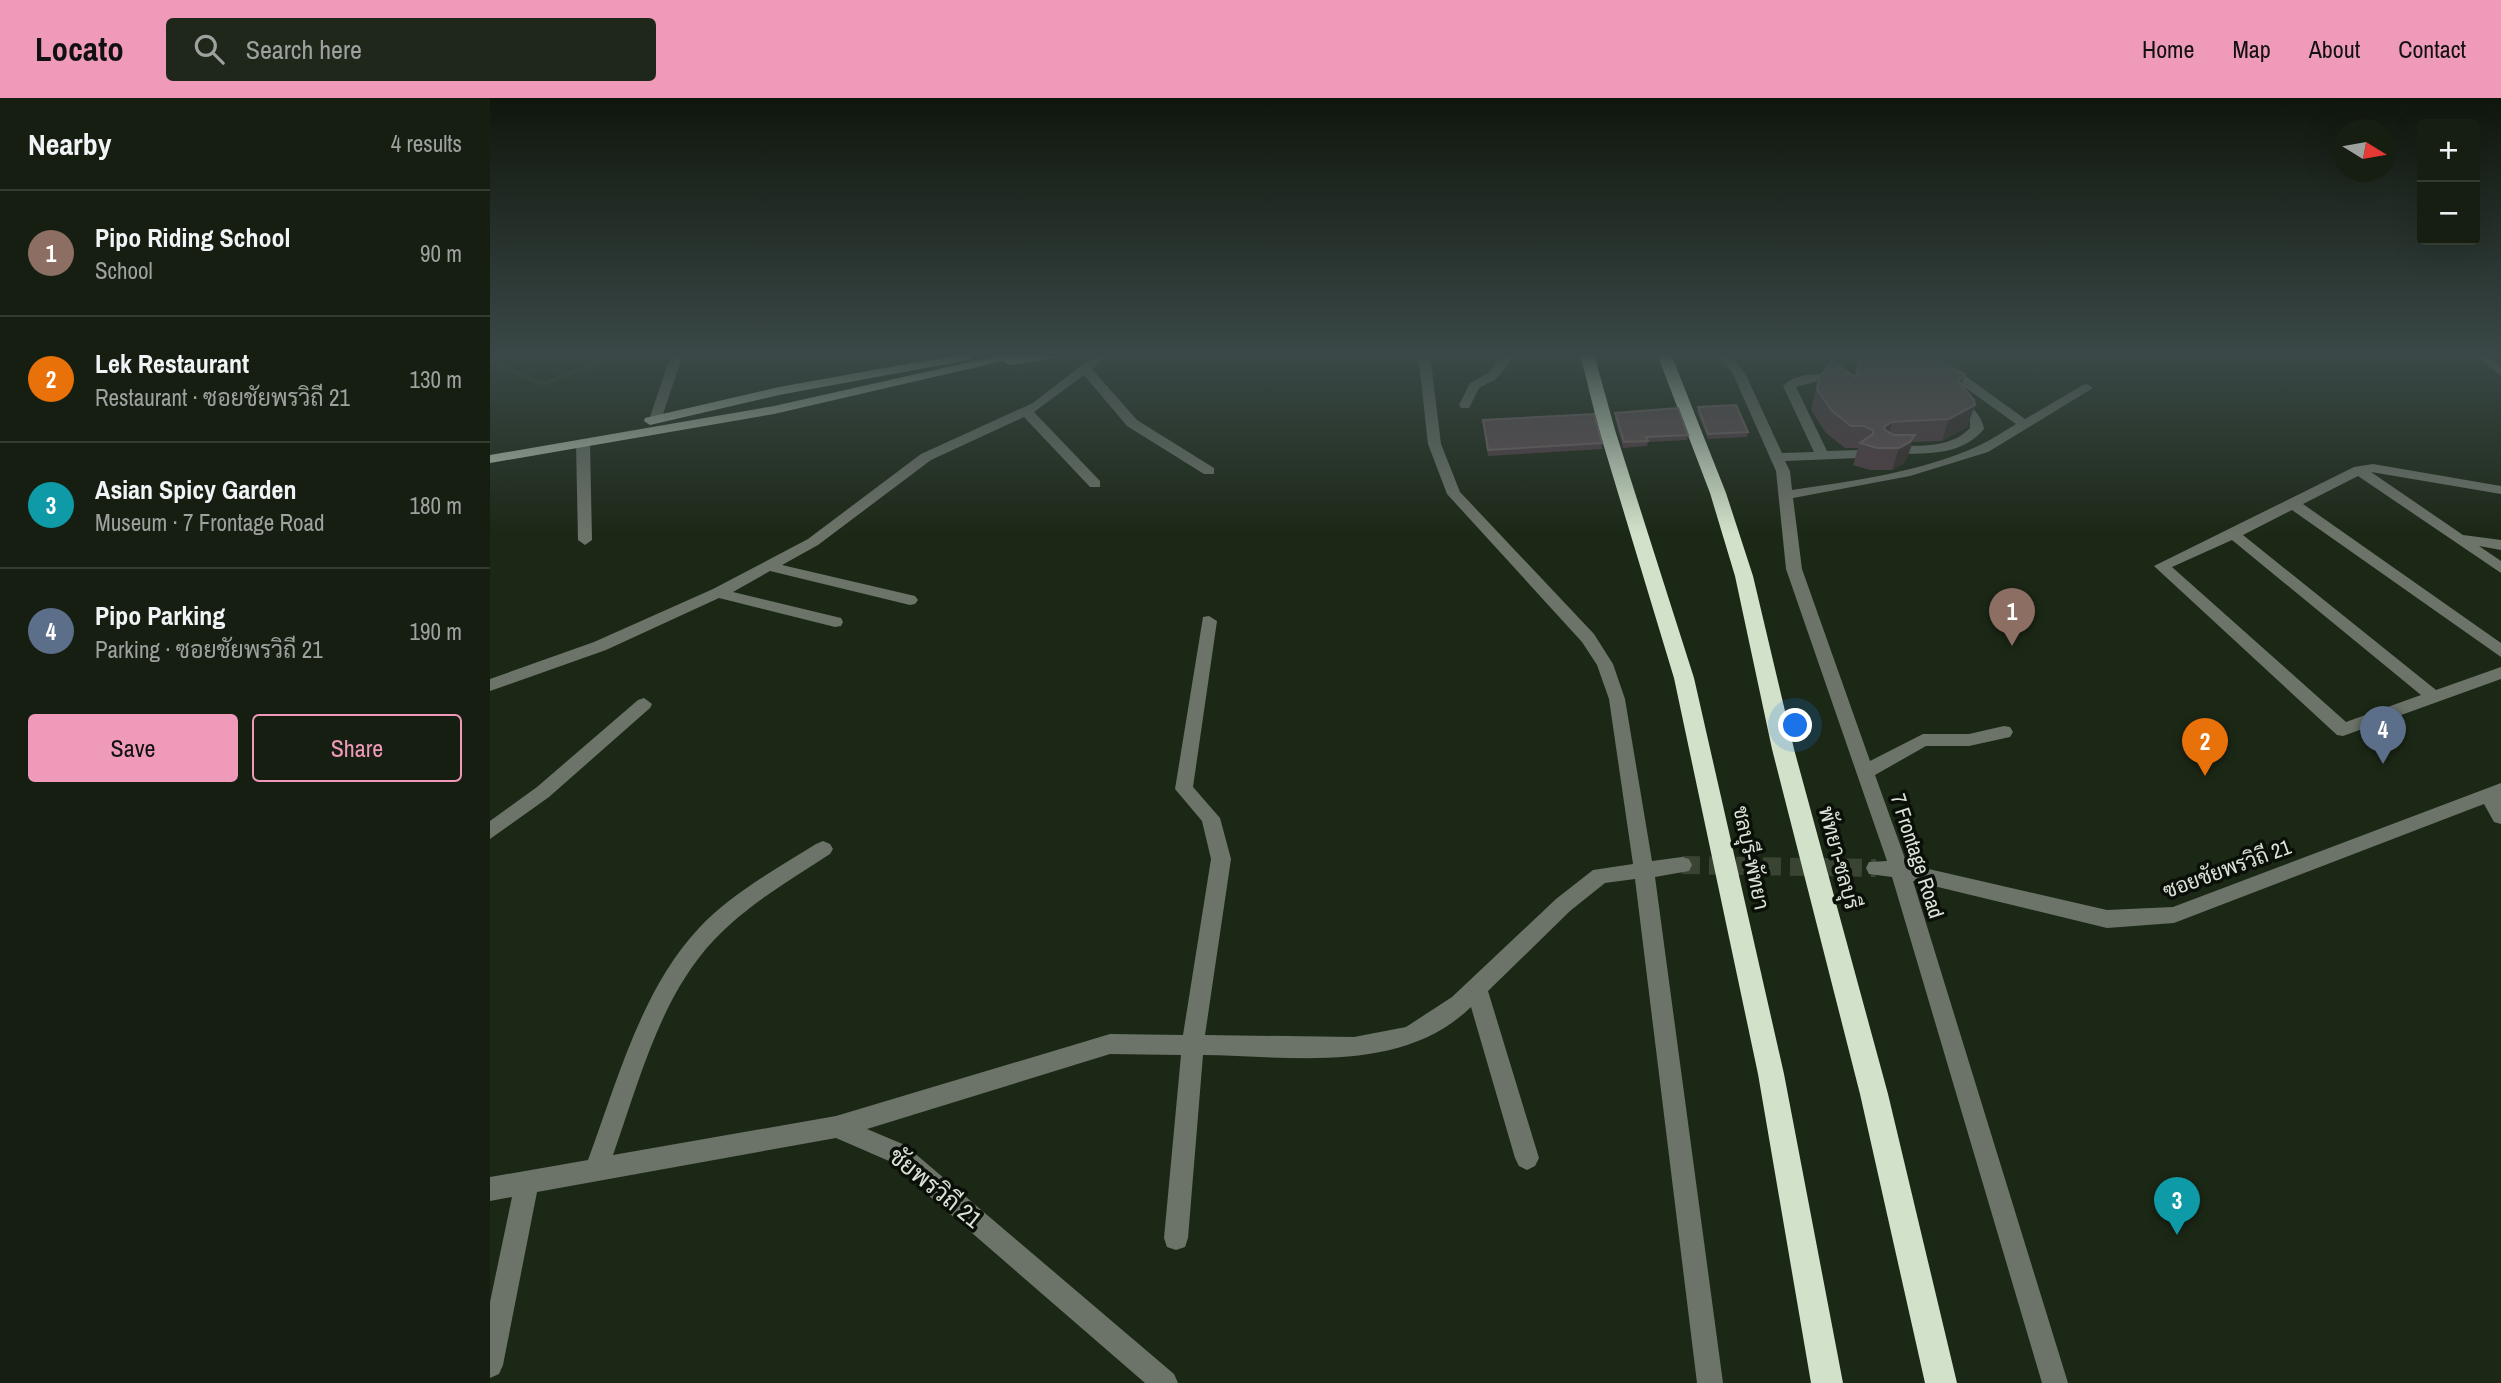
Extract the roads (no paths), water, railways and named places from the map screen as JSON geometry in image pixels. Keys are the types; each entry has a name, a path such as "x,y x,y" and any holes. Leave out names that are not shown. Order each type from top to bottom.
{"highway":[{"name":"ชลบุรี-พัทยา","path":"1603,414 1687,692 1772,1074 1827,1383"},
{"name":"พัทยา-ชลบุรี","path":"1689,414 1718,493 1744,576 1783,749 1874,1094 1941,1383"}],"main road":[{"path":"566,446 677,414"},
{"path":"490,459 751,414"}],"street":[{"path":"655,419 657,414"},
{"path":"490,685 600,646 718,593 813,542 926,457 1023,414"},
{"path":"1029,414 1095,484"},
{"path":"1124,414 1132,423 1209,471"},
{"path":"1430,414 1434,452 1441,473 1454,494 1588,638 1605,664 1617,699 1644,870 1710,1383"},
{"name":"7 Frontage Road","path":"1758,414 1783,471 1794,569 1900,870 2054,1383"},
{"path":"1802,414 1822,455"},
{"path":"1887,450 1957,446 1972,437 1977,429 1976,420 1970,414"},
{"path":"2010,414 2025,425"},
{"path":"1786,495 1919,471 1970,454 2043,414"},
{"path":"583,443 585,540"},
{"path":"1957,446 1970,454"},
{"path":"1777,457 1858,454"},
{"path":"2501,490 2373,468 2359,470 2233,534 2162,566 2343,730 2501,673"},
{"path":"2359,470 2501,568"},
{"path":"2292,503 2501,651"},
{"path":"2233,534 2434,697"},
{"path":"2457,538 2501,545"},
{"path":"768,566 911,600"},
{"path":"718,593 835,622"},
{"path":"1176,1238 1193,1043 1220,859 1211,818 1184,789 1209,621"},
{"path":"490,831 543,792 643,705"},
{"path":"1865,772 1923,740 1969,740 2004,732"},
{"path":"2494,793 2501,817"},
{"name":"ซอยชัยพรวิถี 21","path":"1876,867 1900,870 2107,919 2174,915 2494,793"},
{"path":"596,1170 661,1000 694,949 733,911 823,849"},
{"path":"490,1189 836,1127 1110,1044 1354,1047 1410,1036 1477,990 1563,905 1600,876 1682,865"},
{"path":"1477,990 1527,1158"},
{"name":"ชัยพรวิถี 21","path":"836,1127 897,1153 1165,1383"},
{"path":"490,1365 527,1182"}],"tunnel":[{"path":"1682,865 1876,868"}],"place":[{"name":"Pipo Riding School","path":"2012,646"},
{"name":"Pipo Parking","path":"2383,764"},
{"name":"Lek Restaurant","path":"2205,776"},
{"name":"Asian Spicy Garden","path":"2177,1235"}]}
